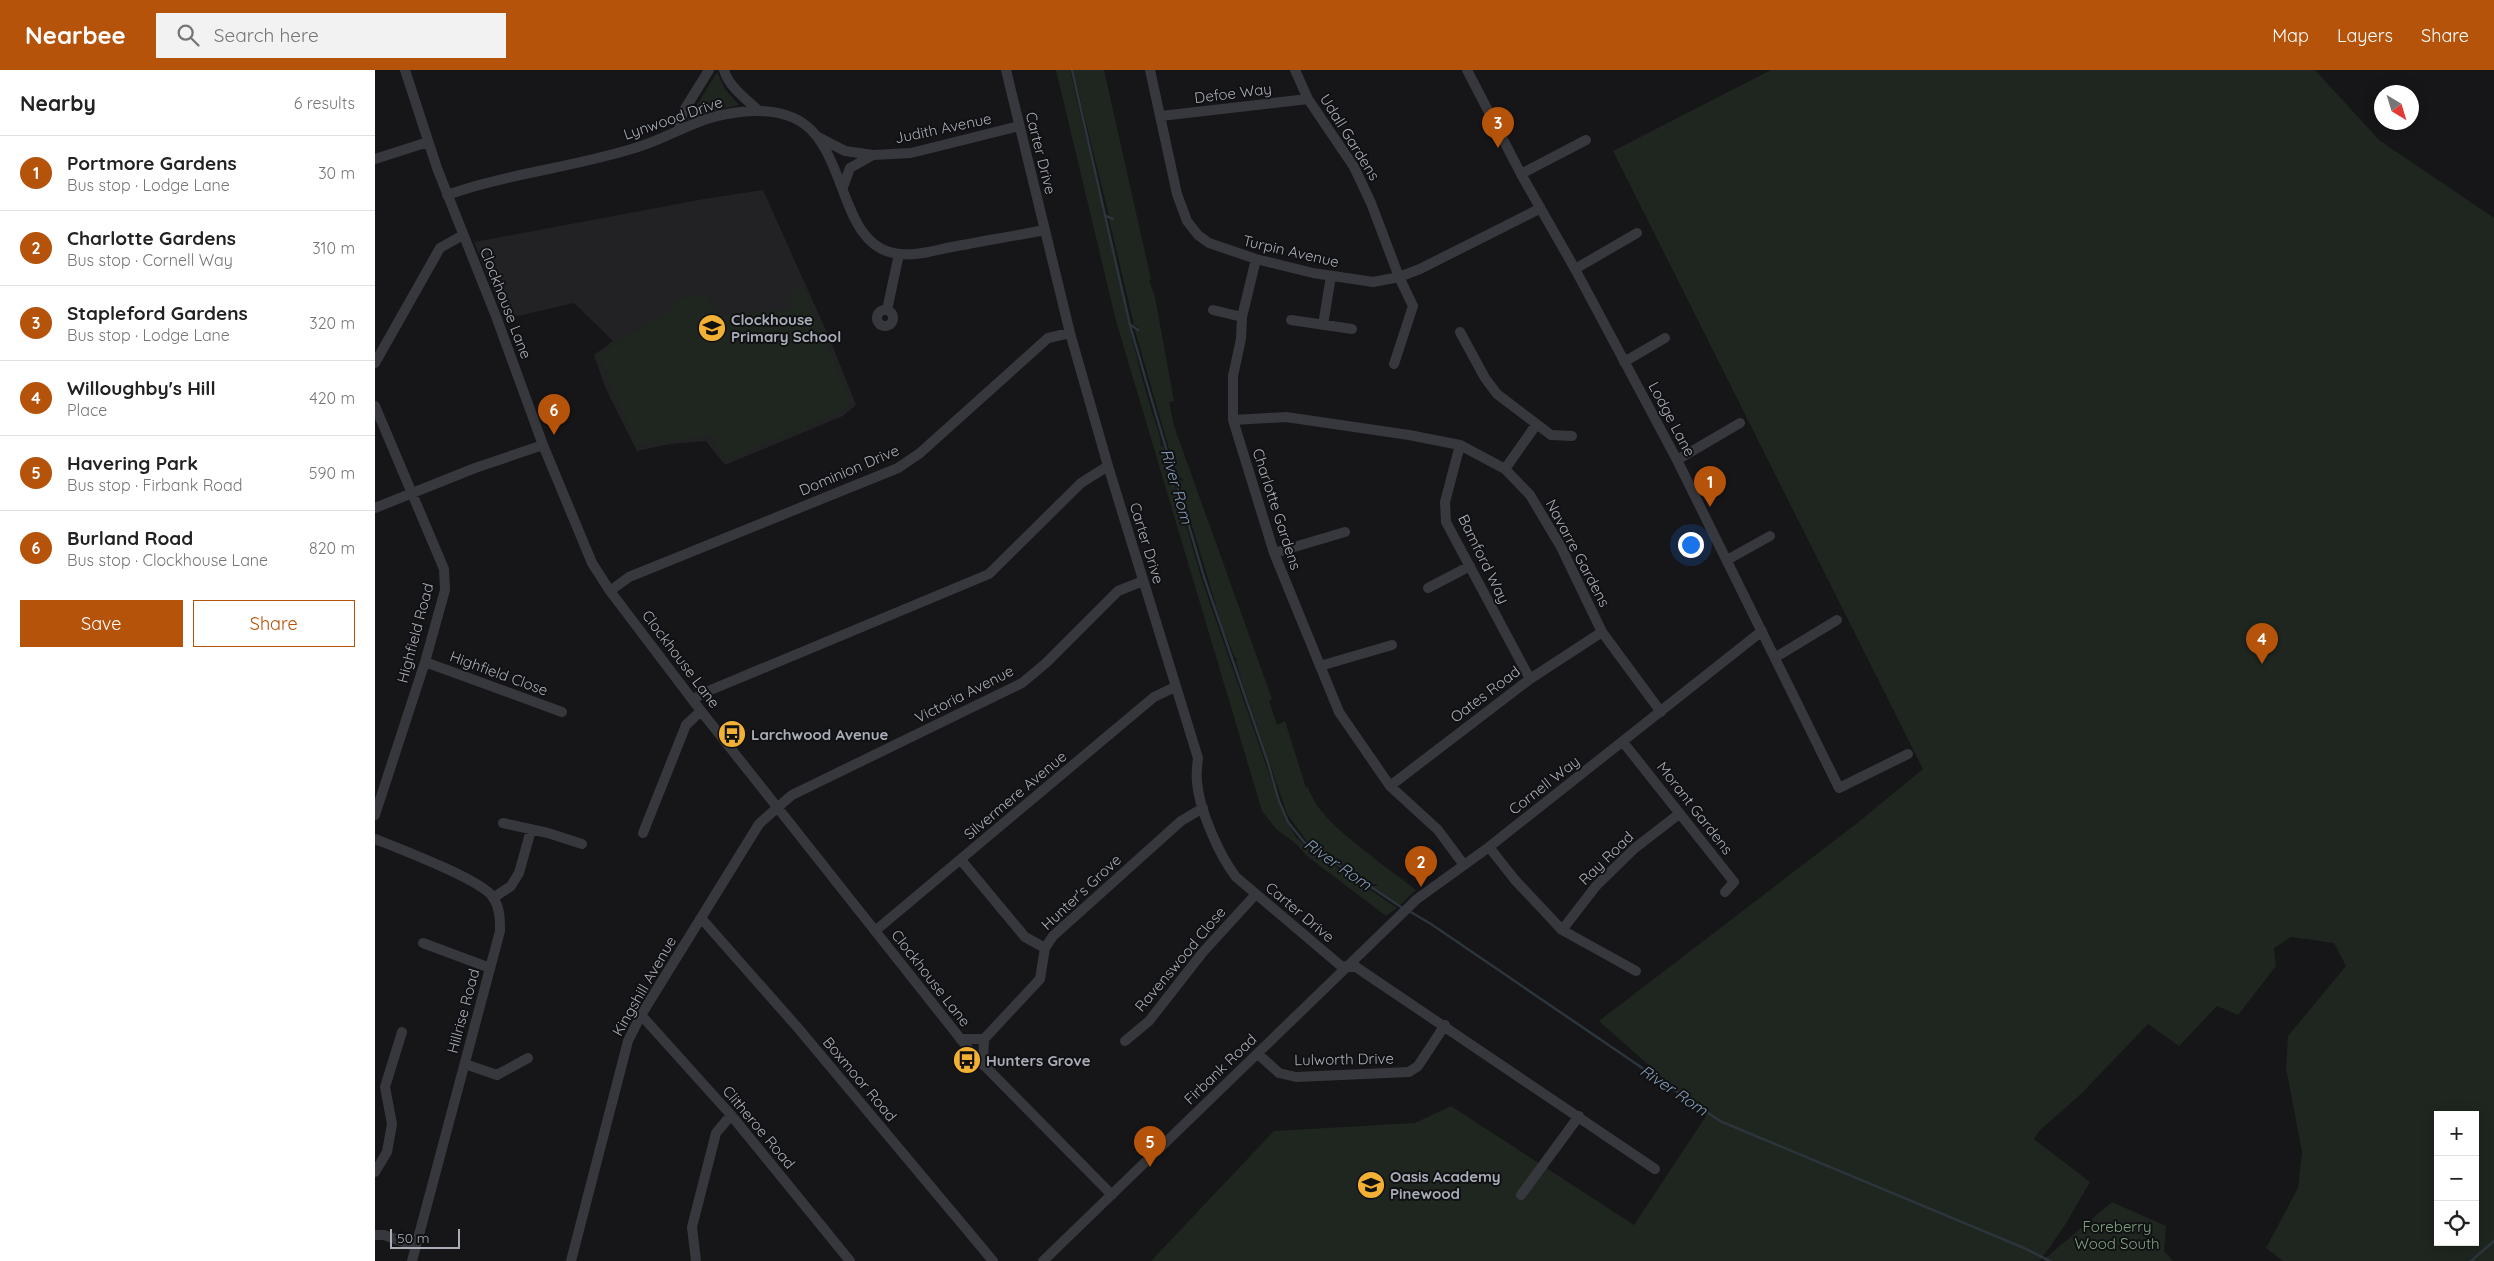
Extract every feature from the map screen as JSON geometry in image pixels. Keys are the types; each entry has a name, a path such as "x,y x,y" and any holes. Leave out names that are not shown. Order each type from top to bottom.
{"street":[{"name":"Clockhouse Lane","path":"405,70 447,195 543,445 586,551 610,591 693,700 960,1039 983,1065 1112,1195"},
{"path":"679,129 683,112 709,70"},
{"path":"724,70 726,77 740,94 759,111"},
{"name":"Carter Drive","path":"1006,70 1070,333 1107,466 1198,758 1197,782 1203,808 1226,864 1236,877 1341,966 1356,966 1655,1169"},
{"name":"Turpin Avenue","path":"1150,70 1177,194 1187,221 1198,235 1209,243 1256,259 1331,276 1373,282 1399,277 1539,209"},
{"name":"Udall Gardens","path":"1295,70 1308,99 1354,167 1371,203 1399,277 1413,306 1394,364"},
{"name":"Lodge Lane","path":"1467,70 1539,209 1575,269 1677,460 1776,657 1839,788 1908,754"},
{"name":"Defoe Way","path":"1161,116 1308,99"},
{"name":"Lynwood Drive","path":"447,195 640,147 679,129 726,114 759,111 776,112 795,118 817,137 832,162 859,230 877,248 899,254 920,253 1045,230"},
{"name":"Judith Avenue","path":"817,137 845,151 873,155 911,153 1019,126"},
{"path":"1521,174 1585,140"},
{"path":"375,160 428,142"},
{"name":"Judith Avenue","path":"843,187 850,168 873,155"},
{"path":"1575,269 1637,232"},
{"path":"375,363 440,248 463,234"},
{"path":"887,310 899,254"},
{"name":"Charlotte Gardens","path":"1256,259 1242,317 1241,339 1233,376 1233,420 1274,553 1339,712 1390,786 1438,830 1464,865"},
{"path":"1323,326 1331,276"},
{"path":"1213,310 1242,317"},
{"path":"1291,320 1352,329"},
{"path":"1460,332 1485,378 1497,394 1551,435 1572,436"},
{"name":"Dominion Drive","path":"610,591 629,577 898,468 920,453 1048,338 1070,333"},
{"path":"1624,362 1665,338"},
{"name":"Highfield Road","path":"375,406 444,570 445,590 425,662 375,815"},
{"name":"Navarre Gardens","path":"1233,420 1286,417 1460,445 1505,469 1534,502 1561,547 1602,632 1661,712"},
{"path":"1677,460 1740,423"},
{"path":"1505,469 1537,425"},
{"path":"375,508 411,492 543,445"},
{"name":"Bamford Way","path":"1460,445 1445,502 1446,522 1530,679"},
{"path":"693,700 701,694 989,574 1081,483 1107,466"},
{"path":"1274,553 1345,532"},
{"path":"1727,560 1770,536"},
{"path":"1428,588 1470,566"},
{"name":"Victoria Avenue","path":"778,806 792,795 1022,682 1046,663 1118,591 1143,581"},
{"path":"1776,657 1837,620"},
{"name":"Cornell Way","path":"1349,966 1414,902 1489,847 1762,631"},
{"name":"Oates Road","path":"1390,786 1530,679 1602,632"},
{"path":"1320,666 1392,644"},
{"name":"Highfield Close","path":"425,662 562,712"},
{"name":"Silvermere Avenue","path":"875,931 1154,697 1175,687"},
{"path":"643,833 686,725 701,710"},
{"name":"Morant Gardens","path":"1623,742 1734,882 1725,892"},
{"name":"Kingshill Avenue","path":"571,1261 628,1041 641,1015 759,824 778,806"},
{"name":"Hunter's Grove","path":"984,1039 1040,979 1045,948 1053,936 1181,821 1203,808"},
{"name":"Ray Road","path":"1562,930 1596,886 1635,848 1679,814"},
{"path":"503,823 548,832 582,844"},
{"path":"375,839 485,888 493,898 511,886 519,873 531,830"},
{"path":"1489,847 1515,880 1562,930 1636,971"},
{"path":"961,860 1025,937 1045,948"},
{"name":"Ravenswood Close","path":"1125,1041 1149,1021 1203,952 1256,894"},
{"name":"Hillrise Road","path":"412,1261 500,931 501,915 493,898"},
{"name":"Boxmoor Road","path":"701,918 798,1028 993,1261"},
{"path":"423,943 490,968"},
{"name":"Firbank Road","path":"1043,1261 1349,966"},
{"name":"Clitheroe Road","path":"641,1015 731,1115 850,1261"},
{"name":"Lulworth Drive","path":"1258,1054 1279,1072 1296,1077 1409,1072 1418,1066 1445,1025"},
{"path":"375,1172 387,1152 392,1124 385,1087 402,1032"},
{"path":"960,1039 984,1039 983,1065"},
{"path":"465,1064 497,1075 528,1058"},
{"path":"696,1261 692,1227 716,1132 731,1115"},
{"path":"1521,1195 1579,1116"},
{"path":"375,1235 415,1246"}],"shaded area":[{"name":"Clockhouse Primary School","path":"763,190 829,337 856,405 843,416 725,465 706,441 670,444 637,451 605,387 594,355 613,341 574,303 505,319 474,242 704,199"}],"green space":[{"path":"1056,70 1070,70 1103,210 1101,212 1103,212 1110,240 1142,378 1159,433 1160,446 1163,445 1202,580 1284,817 1296,837 1307,847 1397,908 1386,916 1307,856 1295,843 1276,829 1262,811 1116,321"},
{"path":"1073,70 1104,70 1151,279 1149,280 1155,297 1174,401 1169,402 1174,426 1272,699 1269,701 1277,725 1285,721 1306,788 1308,787 1313,799 1329,820 1380,863 1416,890 1400,905 1371,886 1377,886 1377,884 1368,884 1308,843 1287,814 1239,673 1236,660 1238,659 1235,658 1223,629 1178,479 1183,481 1183,479 1177,477 1134,327 1138,329 1134,325 1109,219 1114,220 1109,216"},
{"path":"1771,70 2315,70 2379,140 2494,218 2494,1261 2283,1261 2266,1248 2298,1188 2302,1152 2286,1068 2288,1036 2346,966 2334,943 2291,937 2274,948 2276,966 2238,1015 2217,1006 2179,1046 2148,1024 2082,1093 2040,1130 2034,1139 2090,1182 2065,1225 2040,1261 1151,1261 1274,1131 1415,1123 1451,1106 1634,1225 1706,1116 1599,1021 1856,824 1923,769 1613,151"},
{"path":"717,72 725,89 739,105 713,111 687,121"},
{"path":"802,283 852,403 841,412 727,461 711,436 636,445 598,354 666,313 675,301 704,293 719,316 792,309 792,292"},
{"name":"Foreberry Wood South","path":"2112,1202 2166,1226 2164,1251 2173,1261 2042,1261"}],"waterway":[{"name":"River Rom","path":"1072,70 1130,325 1204,577 1268,763 1279,801 1288,822 1304,842 1404,909"},
{"name":"River Rom","path":"1106,216 1113,219"},
{"name":"River Rom","path":"1131,325 1138,330"},
{"name":"River Rom","path":"1409,911 1431,924 1720,1121 2024,1248 2050,1261"},
{"path":"2471,1261 2494,1241"}],"place":[{"name":"Stapleford Gardens","path":"1498,148"},
{"name":"Clockhouse Primary School","path":"712,328"},
{"name":"Burland Road","path":"554,435"},
{"name":"Portmore Gardens","path":"1710,507"},
{"name":"Willoughby's Hill","path":"2262,664"},
{"name":"Larchwood Avenue","path":"732,734"},
{"name":"Charlotte Gardens","path":"1421,887"},
{"name":"Hunters Grove","path":"967,1060"},
{"name":"Havering Park","path":"1150,1167"},
{"name":"Oasis Academy Pinewood","path":"1371,1185"}]}
